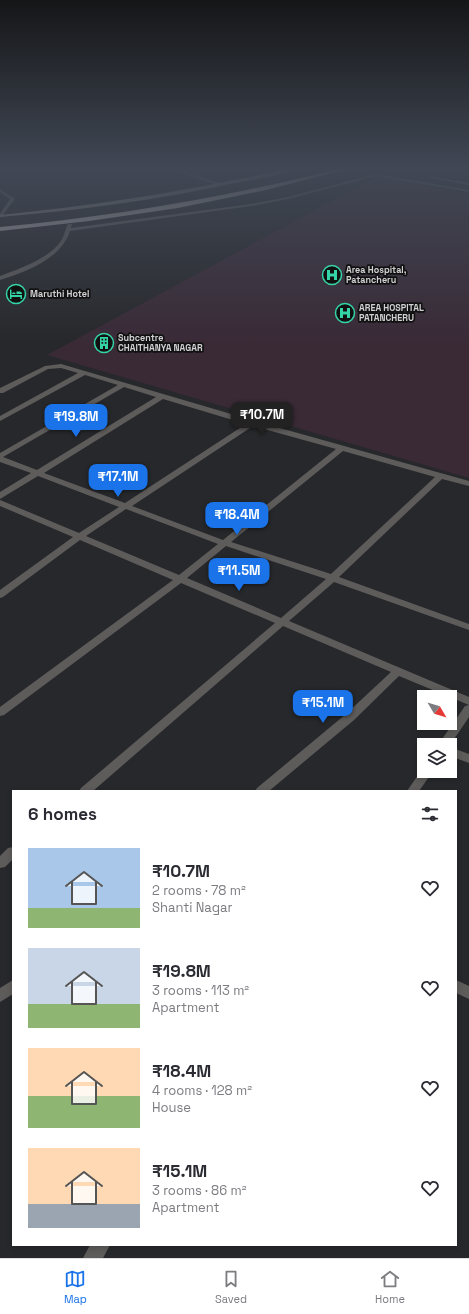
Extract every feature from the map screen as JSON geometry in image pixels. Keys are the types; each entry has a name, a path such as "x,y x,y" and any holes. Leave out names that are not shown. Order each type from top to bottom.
{"highway":[{"path":"1,230 39,226"}],"street":[{"path":"0,278 19,271 50,254 63,242 70,226"},
{"path":"67,230 100,226"},
{"path":"0,391 47,367 61,366 252,423 469,484"},
{"path":"0,419 84,373"},
{"path":"0,458 123,384"},
{"path":"0,496 162,396"},
{"path":"0,595 80,536 252,423"},
{"path":"0,712 180,579 342,448"},
{"path":"0,458 224,543 333,578 469,627"},
{"path":"86,790 333,578 441,476"},
{"path":"0,502 469,701"},
{"path":"262,790 350,717 398,671"},
{"path":"449,738 469,709"},
{"path":"457,754 469,759"},
{"path":"414,790 422,778"},
{"path":"0,863 12,853"},
{"path":"0,996 12,987"},
{"path":"457,987 469,993"},
{"path":"92,1258 100,1246"}],"shaded area":[{"name":"Area Hospital, Patancheru","path":"286,226 469,226 469,478 47,355"}],"place":[{"name":"Area Hospital, Patancheru","path":"332,275"},
{"name":"Maruthi Hotel","path":"16,294"},
{"name":"AREA HOSPITAL PATANCHERU","path":"345,313"},
{"name":"Subcentre CHAITHANYA NAGAR","path":"104,343"}]}
